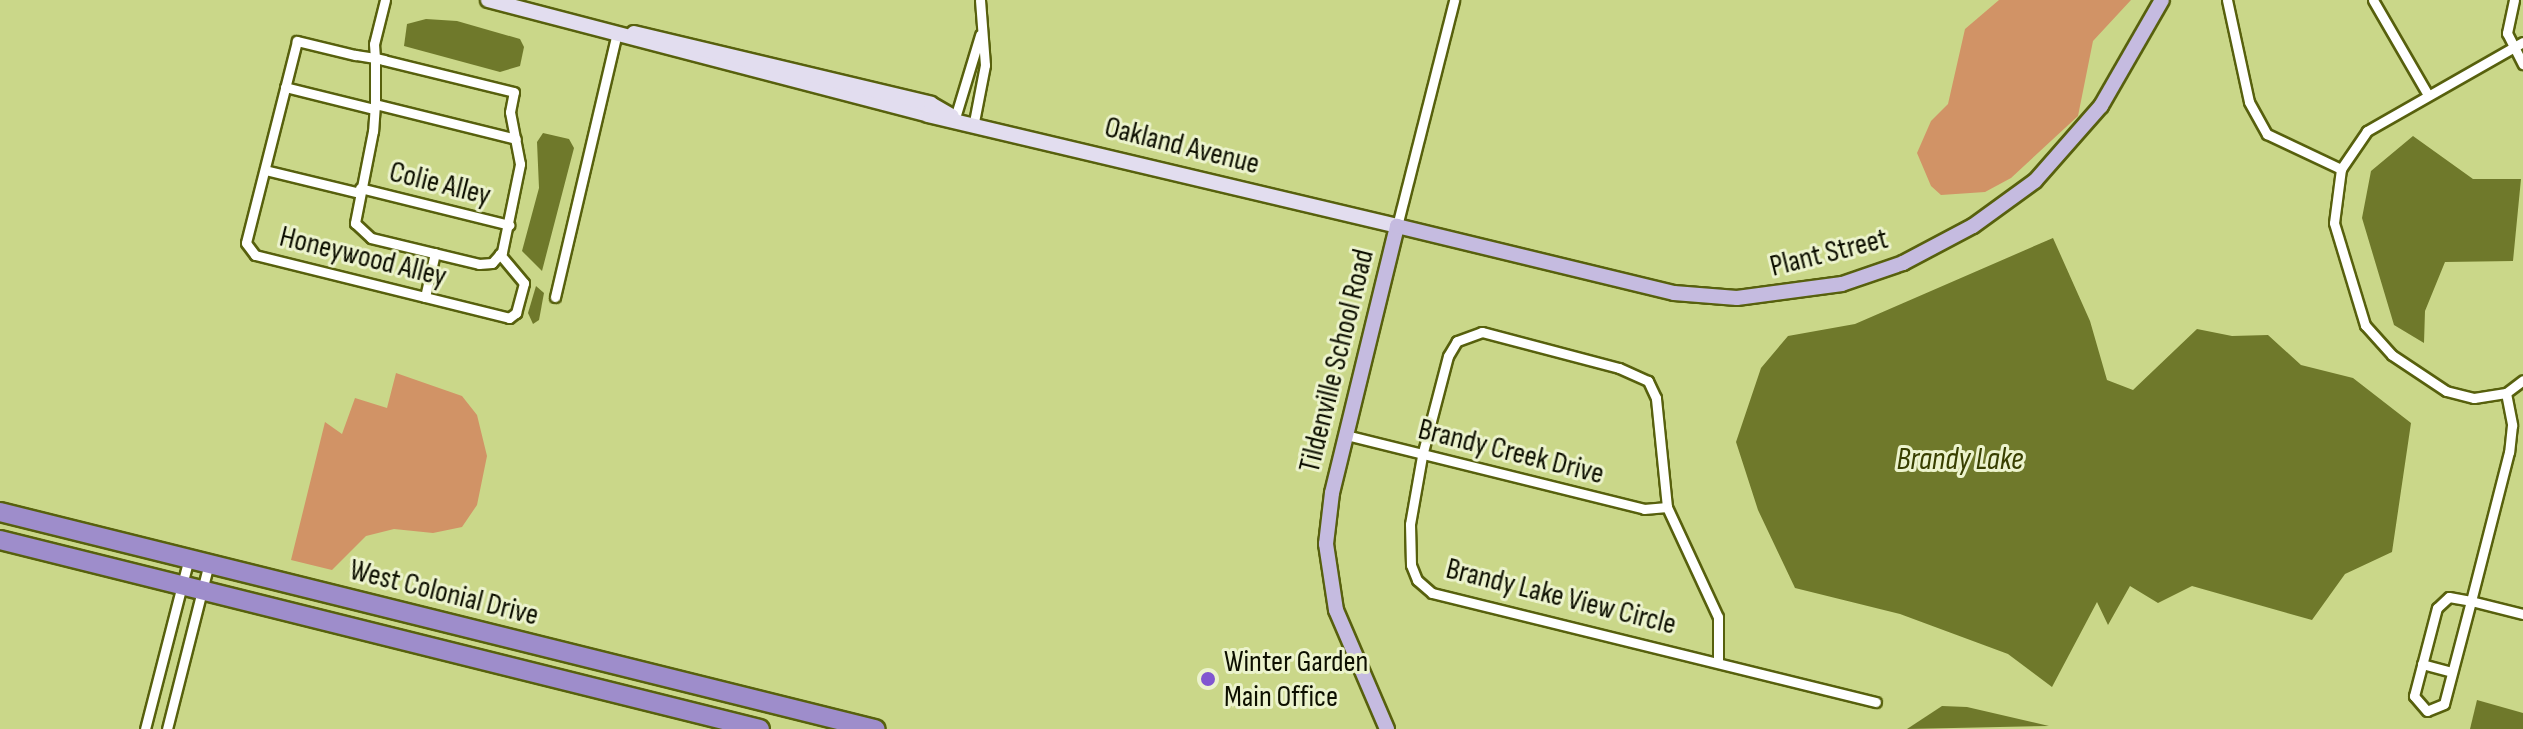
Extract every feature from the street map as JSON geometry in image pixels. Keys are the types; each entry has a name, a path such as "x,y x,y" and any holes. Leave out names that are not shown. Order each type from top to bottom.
{"highway":[{"name":"West Colonial Drive","path":"0,512 875,729"},
{"name":"West Colonial Drive","path":"0,540 760,729"}],"main road":[{"name":"Plant Street","path":"1397,226 1674,293 1737,298 1842,284 1903,263 1973,226 2035,181 2101,106 2162,0"},
{"name":"Tildenville School Road","path":"1387,729 1345,634 1330,585 1327,520 1397,226"}],"street":[{"path":"375,58 514,92 510,112 520,164 509,225 500,254 492,263 479,264 362,232 355,223 374,107 375,58 385,0"},
{"name":"Oakland Avenue","path":"488,0 1397,226"},
{"path":"974,122 985,65 980,35 980,0"},
{"name":"Tildenville School Road","path":"1397,226 1454,0"},
{"path":"2227,0 2249,102 2267,134 2341,169"},
{"path":"2373,0 2428,95"},
{"path":"2514,0 2507,33 2523,64"},
{"path":"555,297 617,32"},
{"path":"955,118 980,35"},
{"name":"Honeywood Alley","path":"375,58 297,41 246,243 255,255 509,318 516,313 524,283 500,254"},
{"path":"2523,42 2367,131 2341,169 2334,223 2365,325 2376,340 2446,391 2474,398 2506,393 2523,380"},
{"path":"285,87 516,139"},
{"name":"Colie Alley","path":"265,170 509,225"},
{"path":"425,297 435,253"},
{"name":"Brandy Lake View Circle","path":"1482,332 1619,368 1648,381 1656,398 1667,507 1718,617 1718,662 1432,593 1417,580 1411,565 1410,524 1422,456 1448,356 1467,334 1482,332"},
{"path":"2506,393 2512,425 2509,452 2471,601 2444,704 2427,711 2414,696 2442,600 2471,601 2523,614"},
{"name":"Brandy Creek Drive","path":"1346,435 1644,509 1667,507"},
{"path":"145,729 189,558"},
{"path":"167,729 209,563"},
{"path":"1718,662 1876,702"},
{"path":"2422,664 2452,672"},
{"path":"700,714 707,687"},
{"path":"154,698 174,703"}],"shaded area":[{"path":"1999,0 2131,0 2093,41 2078,116 2011,178 1985,192 1941,195 1931,186 1917,153 1931,121 1948,104 1965,29"},
{"path":"396,373 462,396 477,415 487,456 477,505 462,527 433,533 394,529 366,536 332,570 291,560 325,422 342,434 355,398 387,408"}],"water":[{"path":"426,19 457,21 520,39 524,47 520,66 500,72 404,46 407,24"},
{"path":"543,133 569,139 574,148 542,271 522,251 539,188 537,142"},
{"path":"2413,136 2473,179 2521,179 2513,261 2445,262 2425,311 2424,343 2394,325 2362,218 2371,171"},
{"name":"Brandy Lake","path":"2053,238 2090,321 2107,380 2133,390 2197,329 2232,336 2268,335 2301,365 2353,378 2411,423 2392,552 2345,574 2312,620 2192,586 2158,603 2130,586 2108,625 2097,602 2052,687 2008,654 1900,614 1795,588 1758,510 1736,442 1761,368 1788,336 1855,324"},
{"path":"536,286 544,293 539,320 533,324 528,313"},
{"path":"2477,700 2523,713 2523,729 2470,729"},
{"path":"1942,706 1967,707 2049,726 1907,729"}],"place":[{"name":"Winter Garden Main Office","path":"1208,679"}]}
